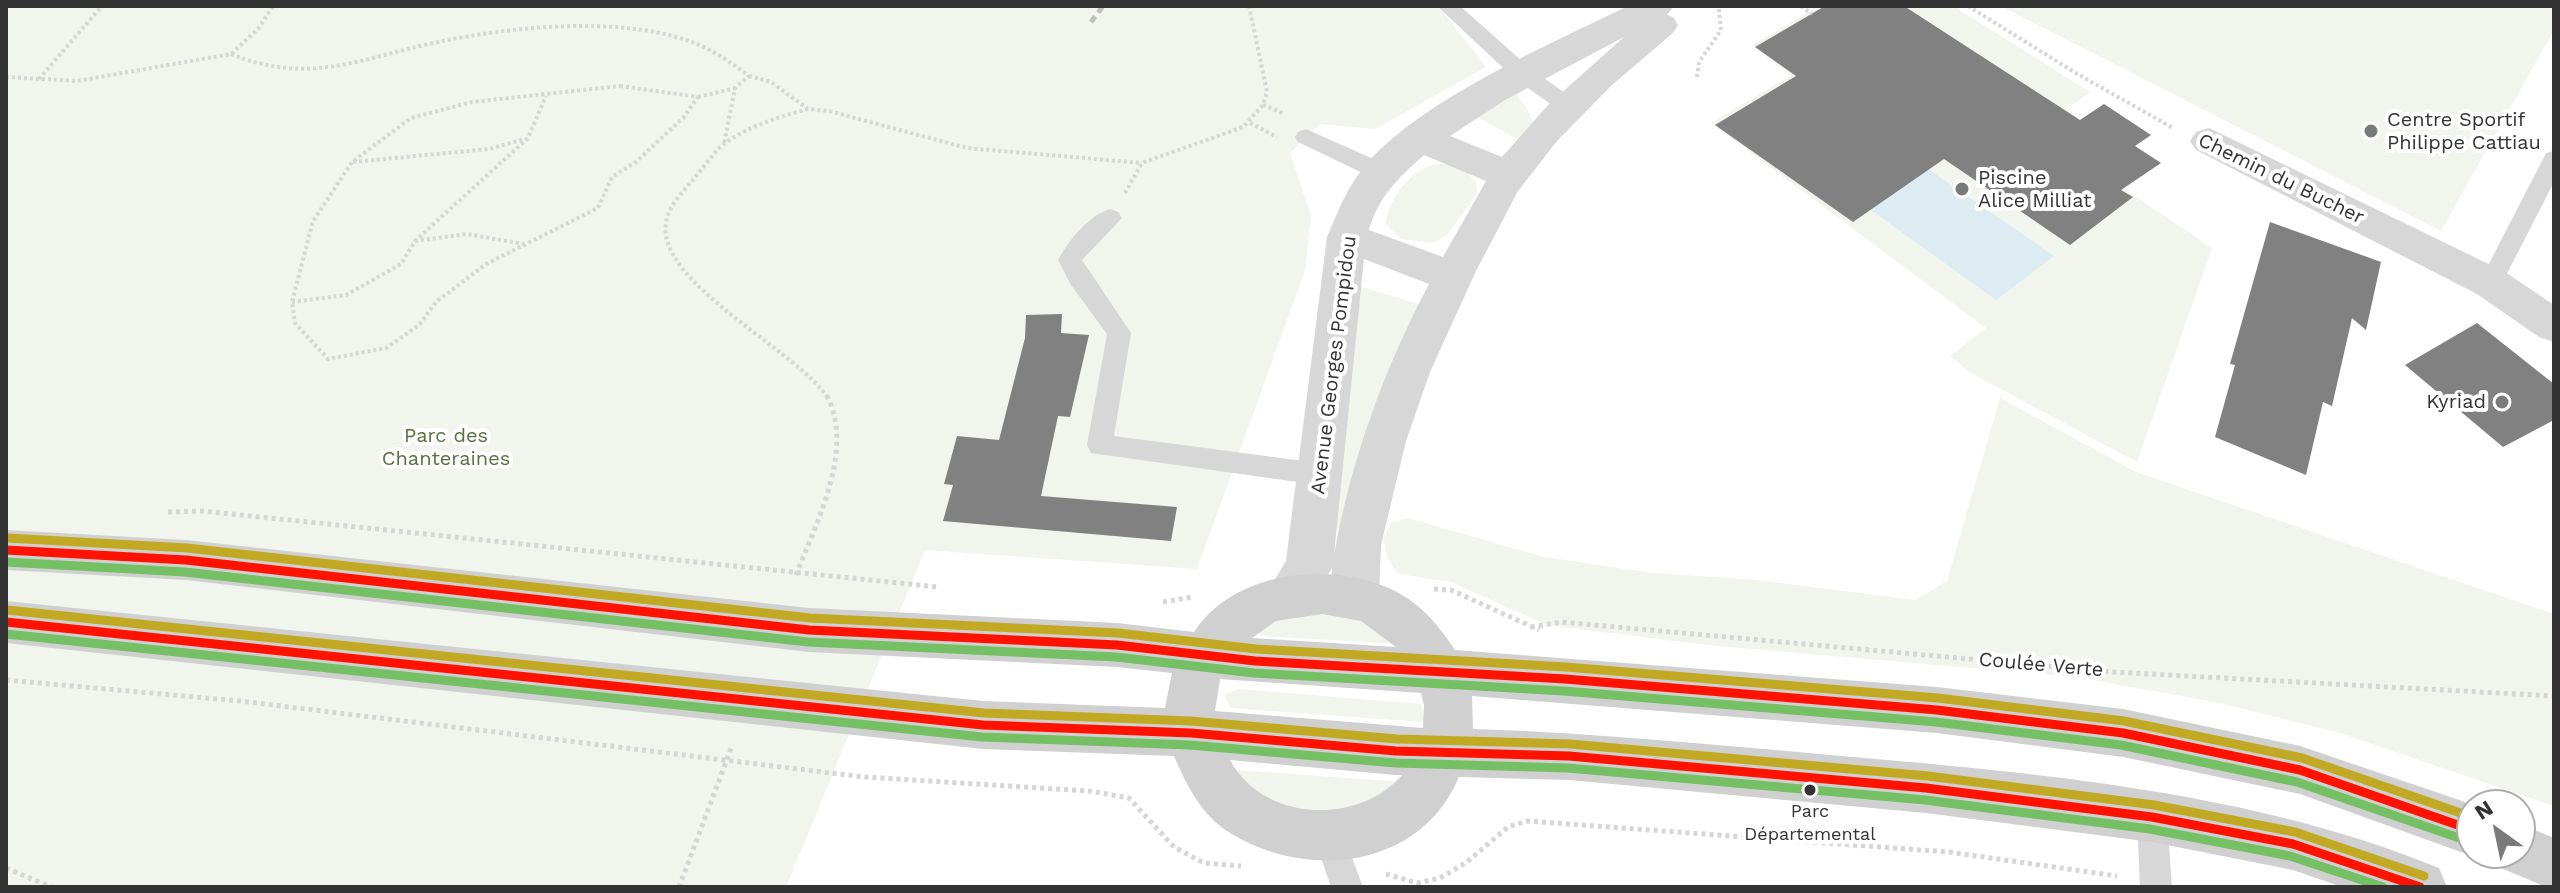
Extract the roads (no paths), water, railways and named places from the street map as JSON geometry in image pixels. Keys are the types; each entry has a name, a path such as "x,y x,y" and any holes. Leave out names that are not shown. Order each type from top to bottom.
{"main road":[{"path":"6,550 186,560 809,630 1117,645 1255,661 1727,692 1937,710 2123,733 2300,770 2456,824"},
{"path":"1322,593 1355,597 1379,606 1418,634 1442,672 1451,711 1447,751 1426,788 1394,818 1374,828 1339,863 1301,836 1274,829 1238,809 1210,780 1198,757 1191,733 1190,706 1194,679 1205,655 1228,627 1257,607 1289,596 1322,593"},
{"path":"6,622 983,725 1191,733 1396,751 1569,756 1926,788 2152,817 2293,844 2420,887"}],"street":[{"name":"Avenue Georges Pompidou","path":"1289,596 1309,567 1347,237 1359,203 1381,172 1421,138 1523,74 1657,6"},
{"path":"1355,597 1352,573 1374,471 1414,355 1452,276 1509,176 1567,105 1598,75 1702,8"},
{"path":"1421,138 1509,176"},
{"name":"Chemin du Bucher","path":"2209,141 2491,283 2554,326"},
{"path":"1347,237 1452,276"}],"lane":[{"path":"1447,6 1523,74 1567,105"},
{"path":"1306,137 1381,172"},
{"path":"2491,283 2554,159"},
{"path":"1110,218 1078,246 1070,260 1076,275 1096,297 1119,333 1100,445 1319,474"},
{"path":"2152,817 2156,884"}],"railway":[{"path":"1091,22 1103,6"}],"place":[{"name":"Centre Sportif Philippe Cattiau","path":"2371,131"},
{"name":"Piscine Alice Milliat","path":"1962,189"},
{"name":"Kyriad","path":"2502,402"},
{"name":"Parc Départemental","path":"1810,790"}],"park label":[{"name":"Parc des Chanteraines","path":"446,448"}]}
